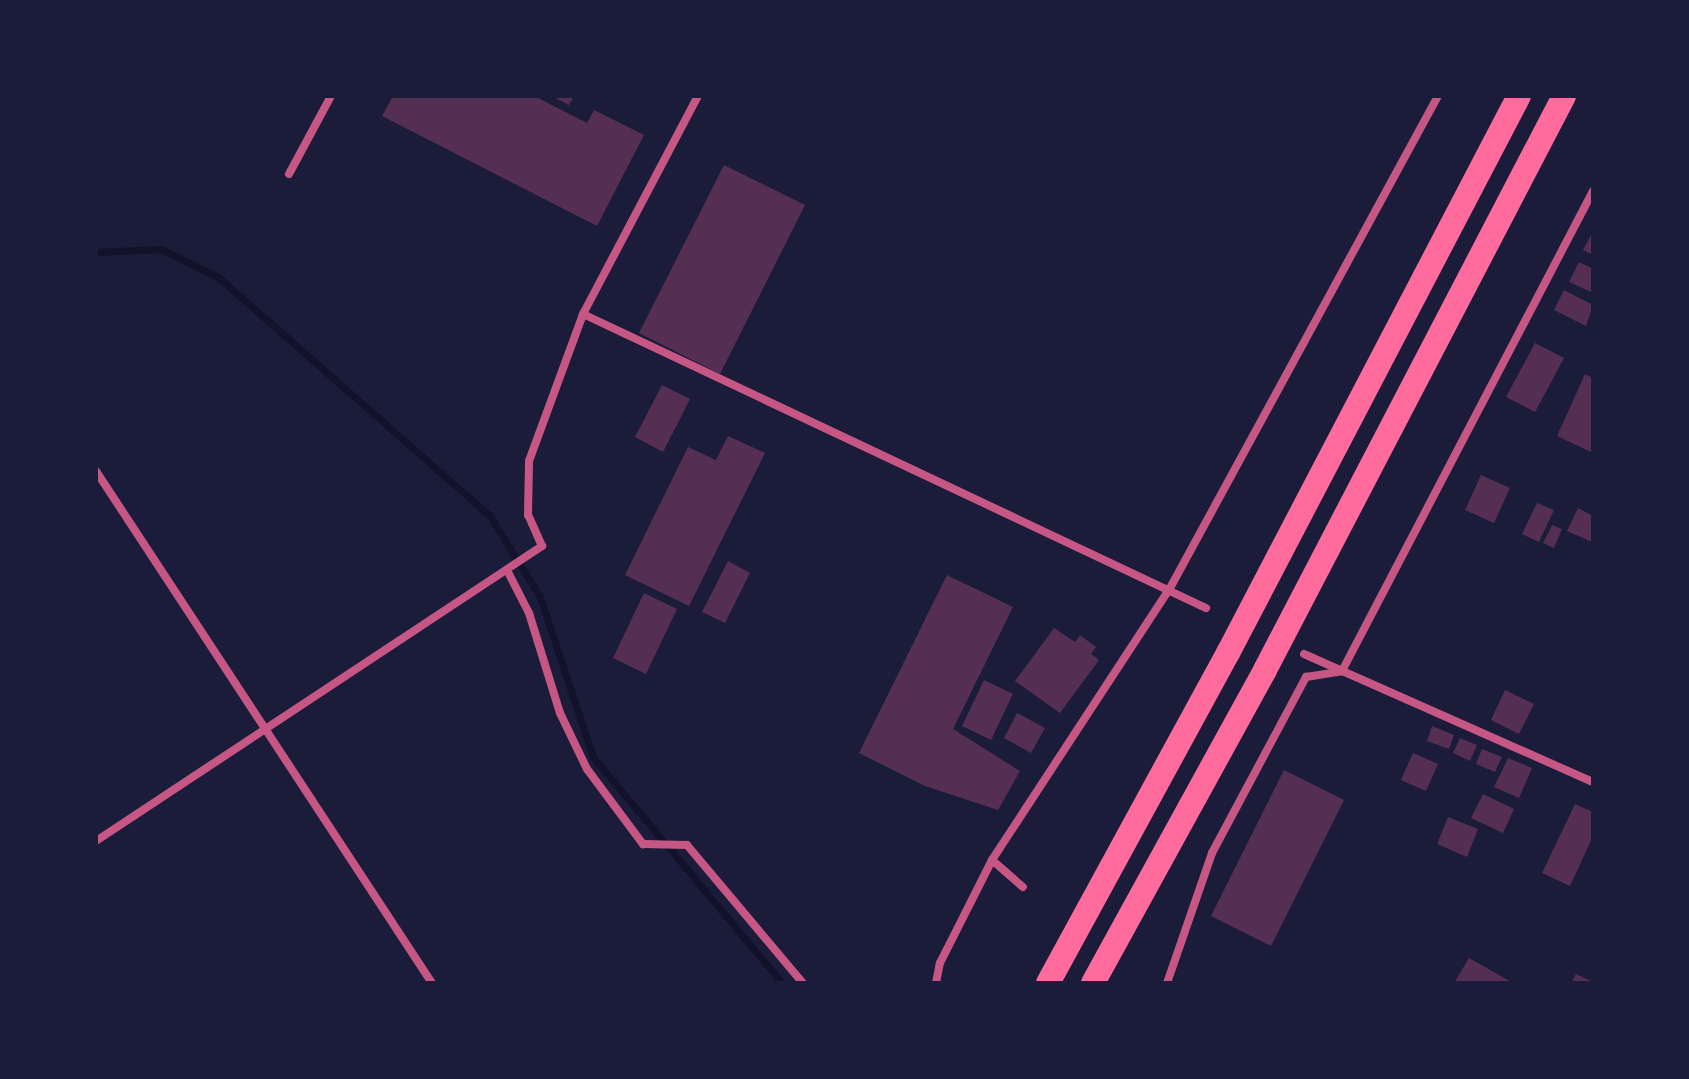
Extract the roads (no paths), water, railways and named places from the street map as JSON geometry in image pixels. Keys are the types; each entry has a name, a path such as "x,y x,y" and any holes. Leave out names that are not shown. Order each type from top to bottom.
{"highway":[{"path":"1048,983 1228,653 1519,96"},
{"path":"1093,983 1265,670 1564,96"}],"street":[{"path":"289,174 331,96"},
{"path":"96,841 508,572 542,546 528,515 529,461 583,314 698,96"},
{"path":"936,983 940,963 992,860 1169,590 1438,96"},
{"path":"1342,671 1593,191"},
{"path":"583,314 1206,608"},
{"path":"96,471 432,983"},
{"path":"508,572 529,613 560,713 587,769 643,844 687,845 803,983"},
{"path":"1304,654 1593,782"},
{"path":"1167,983 1212,853 1306,677 1342,671"},
{"path":"992,860 1023,887"}],"waterway":[{"path":"96,252 161,249 218,277 490,516 540,597 593,757 782,983"}]}
